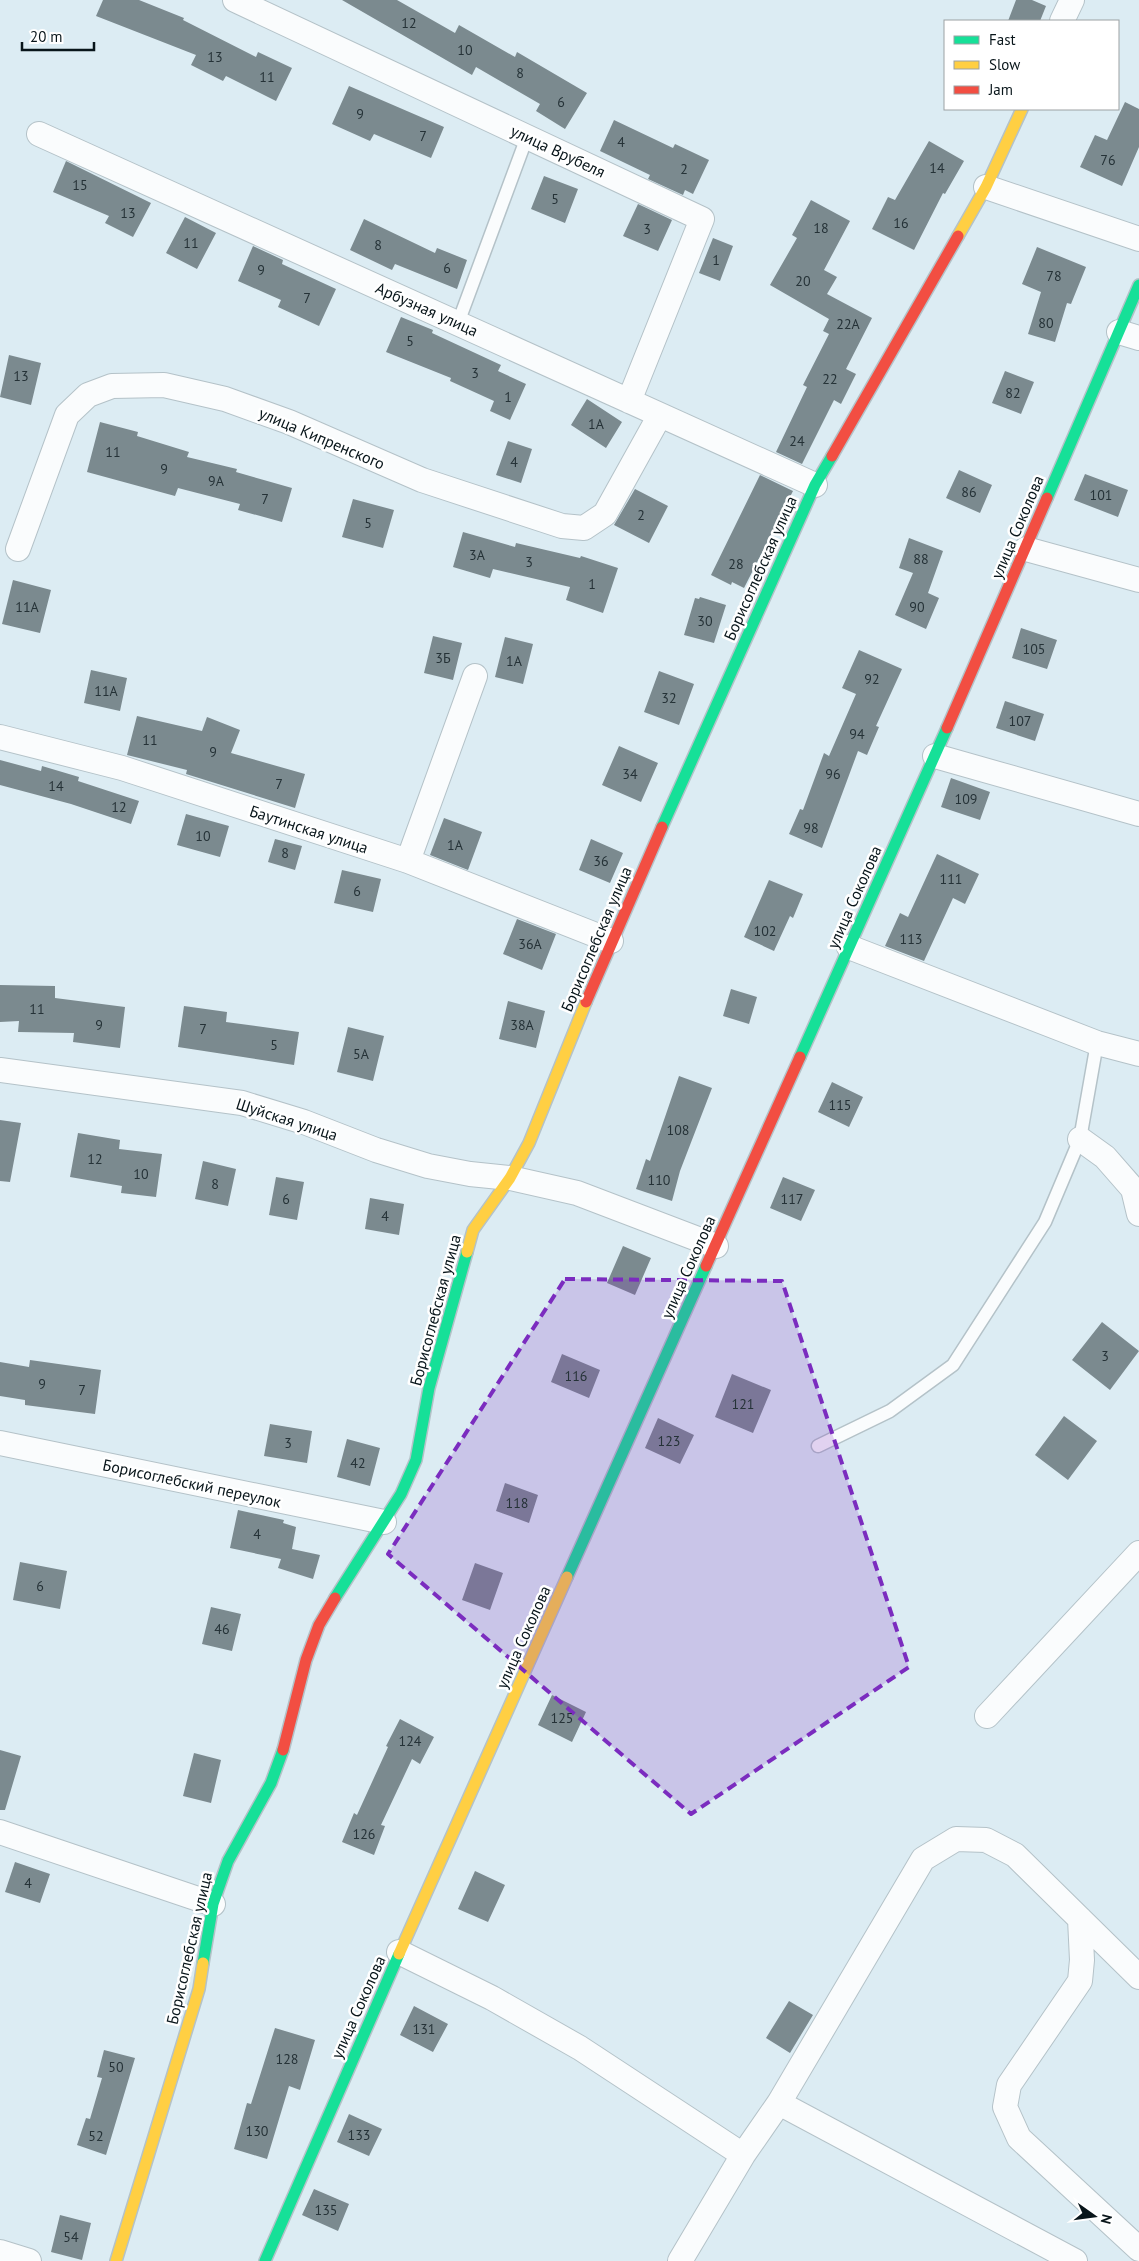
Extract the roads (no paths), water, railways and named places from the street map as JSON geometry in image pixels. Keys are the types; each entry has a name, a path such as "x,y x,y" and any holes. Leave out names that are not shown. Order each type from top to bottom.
{"street":[{"name":"улица Врубеля","path":"235,0 702,219 629,401"},
{"path":"1062,20 1072,0"},
{"name":"Борисоглебская улица","path":"116,2261 200,1989 213,1904 228,1860 271,1783 282,1752 306,1660 319,1626 353,1567 401,1494 416,1460 429,1388 474,1230 510,1178 529,1143 610,941 815,485 986,187 1022,110"},
{"name":"Арбузная улица","path":"39,134 815,485"},
{"path":"986,187 1139,240"},
{"name":"улица Соколова","path":"265,2261 399,1952 1026,549 1129,335 1139,285"},
{"name":"улица Кипренского","path":"18,549 67,415 88,395 112,386 164,385 225,399 289,422 422,480 562,526 584,528 604,514 660,415"},
{"path":"1026,549 1139,580"},
{"path":"408,861 475,676"},
{"name":"Баутинская улица","path":"0,737 122,768 408,861 610,941"},
{"path":"935,756 1139,814"},
{"path":"849,947 1097,1043 1139,1054"},
{"name":"Шуйская улица","path":"0,1070 242,1103 304,1122 376,1150 428,1166 470,1174 510,1178 577,1193 716,1246"},
{"path":"1080,1139 1105,1157 1133,1189 1139,1214"},
{"name":"Борисоглебский переулок","path":"0,1443 384,1522"},
{"path":"987,1716 1139,1553"},
{"path":"0,1832 213,1904"},
{"path":"680,2261 743,2155 779,2103 923,1859 947,1844 956,1839 986,1840 1015,1855 1139,1977"},
{"path":"1080,1919 1082,1960 1080,1982 1009,2085 1005,2107 1019,2138 1139,2249"},
{"path":"399,1952 492,1998 580,2048 743,2155"},
{"path":"779,2103 1075,2261"},
{"path":"0,2252 29,2261"}],"lane":[{"path":"458,324 527,137"},
{"path":"818,1446 890,1411 953,1366 1045,1222 1080,1139 1097,1043"}]}
